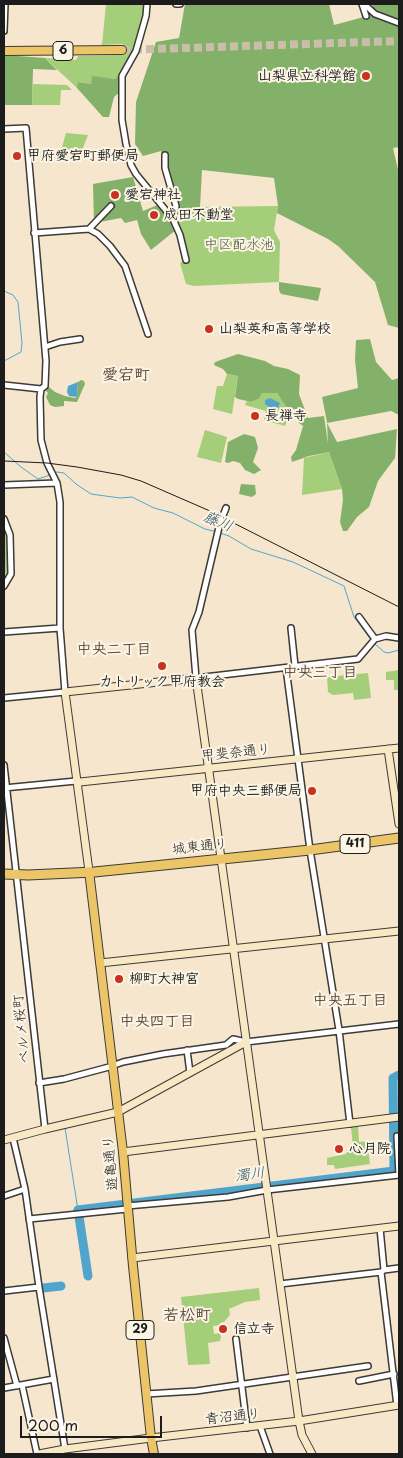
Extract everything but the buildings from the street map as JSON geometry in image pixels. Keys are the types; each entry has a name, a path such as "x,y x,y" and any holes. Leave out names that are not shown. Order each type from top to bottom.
{"highway":[{"name":"城東通り","path":"4,874 28,875 99,871 310,850 399,838"}],"main road":[{"name":"6","path":"4,51 122,50"},
{"name":"遊亀通り","path":"89,871 123,1152 132,1258 154,1454"}],"street":[{"path":"4,31 5,4"},
{"path":"146,4 146,16 136,51 122,76 122,120 131,165 136,174 173,219 180,235 186,260"},
{"path":"363,4 366,16"},
{"path":"363,4 375,14 399,23"},
{"path":"4,129 26,128 45,347 45,386 42,389 40,416 41,446 58,483 61,562 60,628 65,692 89,871"},
{"path":"164,155 165,168 176,206 173,219"},
{"path":"89,229 110,206"},
{"path":"34,233 89,229 98,234 125,266 148,334"},
{"path":"45,347 60,342 80,340"},
{"path":"4,385 42,389"},
{"path":"4,485 58,483"},
{"path":"226,508 217,535 203,600 192,630 196,678 232,950 299,1422 302,1435 312,1454"},
{"path":"4,519 10,535 10,574 4,586"},
{"path":"359,617 376,640"},
{"path":"4,632 60,628"},
{"path":"291,628 295,666"},
{"path":"4,698 286,668 358,658 376,640 386,636 399,638"},
{"path":"286,668 310,850 339,1031 350,1124"},
{"name":"甲斐奈通り","path":"76,781 399,748"},
{"path":"388,749 399,824"},
{"name":"ベルメ桜町","path":"4,765 5,788 45,1129"},
{"path":"5,788 76,781"},
{"path":"100,963 399,931"},
{"path":"39,1082 64,1079 113,1065 163,1054 226,1045 233,1039 246,1042 399,1024"},
{"path":"4,1140 118,1112 246,1042"},
{"path":"187,1050 190,1073"},
{"path":"123,1152 398,1117"},
{"path":"29,1219 127,1205 229,1197 266,1187 399,1175 397,1136"},
{"path":"13,1138 25,1189 65,1449"},
{"path":"4,1196 25,1189"},
{"path":"132,1258 399,1226"},
{"path":"380,1228 382,1271 398,1406"},
{"path":"280,1284 399,1268"},
{"path":"4,1291 39,1287"},
{"path":"4,1338 38,1454"},
{"path":"236,1339 247,1428"},
{"path":"146,1394 196,1391 368,1366"},
{"path":"359,1381 394,1374"},
{"path":"4,1388 54,1378"},
{"name":"青沼通り","path":"38,1454 151,1438 299,1422 398,1406"},
{"path":"260,1426 270,1454"}],"green space":[{"path":"106,4 144,4 146,16 136,51 115,79 92,77 91,84 79,82 77,88 45,58 76,60 78,56 123,55 123,44 102,45"},
{"path":"185,4 329,4 334,25 375,14 372,4 399,4 399,147 393,148 399,174 399,328 388,325 375,282 338,246 277,213 278,206 274,178 202,170 200,207 175,213 176,206 161,151 143,156 135,144 136,102 156,42 179,38"},
{"path":"136,51 122,76 121,91 114,97 109,117 103,117 77,88 78,82 91,84 92,76 115,79"},
{"path":"4,55 45,58 57,70 33,69 32,105 4,105"},
{"path":"33,84 67,85 72,90 61,90 60,105 32,105"},
{"path":"66,133 88,135 81,153 62,147"},
{"path":"133,177 143,211 160,204 177,229 151,250 141,234 137,220 125,223 121,218 94,223 93,184"},
{"name":"中区配水池","path":"278,206 274,230 280,242 279,282 194,286 186,284 180,263 185,260 173,219 175,213 200,207"},
{"path":"279,282 321,288 318,301 281,294"},
{"path":"370,339 376,362 392,380 399,378 399,415 391,411 327,423 322,397 358,388 355,360 356,340"},
{"path":"238,354 265,361 300,375 299,394 308,418 324,416 328,444 327,423 337,442 397,429 395,458 378,481 369,507 357,517 347,531 343,531 340,522 343,500 342,489 329,452 292,462 291,457 296,450 303,426 298,422 297,410 286,407 277,393 262,393 259,398 252,402 238,399 235,397 238,376 227,374 223,369 214,365 215,362"},
{"path":"227,374 238,376 232,414 213,409 217,386 223,386"},
{"path":"81,380 85,384 77,402 64,401 64,406 55,407 50,405 46,397 48,393 46,391 47,388 49,387 55,392 75,398 77,397 78,382"},
{"path":"262,393 277,393 286,407 285,413 293,415 292,419 288,418 285,426 264,420 266,411 245,405 247,401 253,402"},
{"path":"205,430 227,437 221,463 197,457"},
{"path":"244,434 255,437 258,448 253,462 261,470 254,474 245,470 240,463 233,461 225,462 228,442"},
{"path":"329,452 342,489 302,495 304,458"},
{"path":"241,484 255,485 256,494 252,497 239,494"},
{"path":"4,522 10,535 11,574 4,586"},
{"path":"399,670 399,690 394,690 394,680 386,680 386,672"},
{"path":"368,673 371,698 354,700 353,693 333,695 328,692 327,677"},
{"path":"358,1125 359,1142 367,1141 370,1164 335,1169 334,1165 327,1165 327,1158 350,1152 353,1147 351,1127"},
{"path":"259,1288 260,1300 245,1302 229,1309 230,1315 224,1322 213,1326 214,1334 220,1333 221,1336 220,1341 208,1343 210,1364 188,1365 181,1297"}],"water":[{"path":"78,382 77,397 69,396 67,392 68,386"},
{"path":"270,398 280,403 277,410 273,410 265,404 265,400"}],"waterway":[{"name":"藤川","path":"4,291 13,295 18,302 22,343 21,352 4,361"},
{"name":"藤川","path":"4,452 38,479 50,475"},
{"name":"藤川","path":"54,473 64,473 91,494 120,498 132,497 154,508 173,513 205,529 217,532"},
{"name":"藤川","path":"220,533 251,549 293,562 344,586 354,617 371,640"},
{"name":"藤川","path":"374,643 384,652 388,653 399,650"},
{"name":"濁川","path":"88,1276 78,1210 394,1171 393,1078 399,1075"},
{"path":"65,1128 78,1210"},
{"name":"濁川","path":"43,1288 61,1286"}],"tunnel":[{"path":"122,50 399,41"}],"railway":[{"path":"4,461 47,463 77,467 121,475 141,481 210,511 399,607"}],"place":[{"name":"山梨県立科学館","path":"366,76"},
{"name":"甲府愛宕町郵便局","path":"17,156"},
{"name":"愛宕神社","path":"115,195"},
{"name":"成田不動堂","path":"154,215"},
{"name":"山梨英和高等学校","path":"209,329"},
{"name":"長禅寺","path":"255,416"},
{"name":"カトリック甲府教会","path":"162,666"},
{"name":"甲府中央三郵便局","path":"312,791"},
{"name":"柳町大神宮","path":"119,979"},
{"name":"心月院","path":"339,1149"},
{"name":"信立寺","path":"223,1329"}],"district":[{"name":"愛宕町","path":"126,376"},
{"name":"中央二丁目","path":"114,650"},
{"name":"中央三丁目","path":"320,673"},
{"name":"中央五丁目","path":"350,1001"},
{"name":"中央四丁目","path":"157,1022"},
{"name":"若松町","path":"187,1316"}]}
